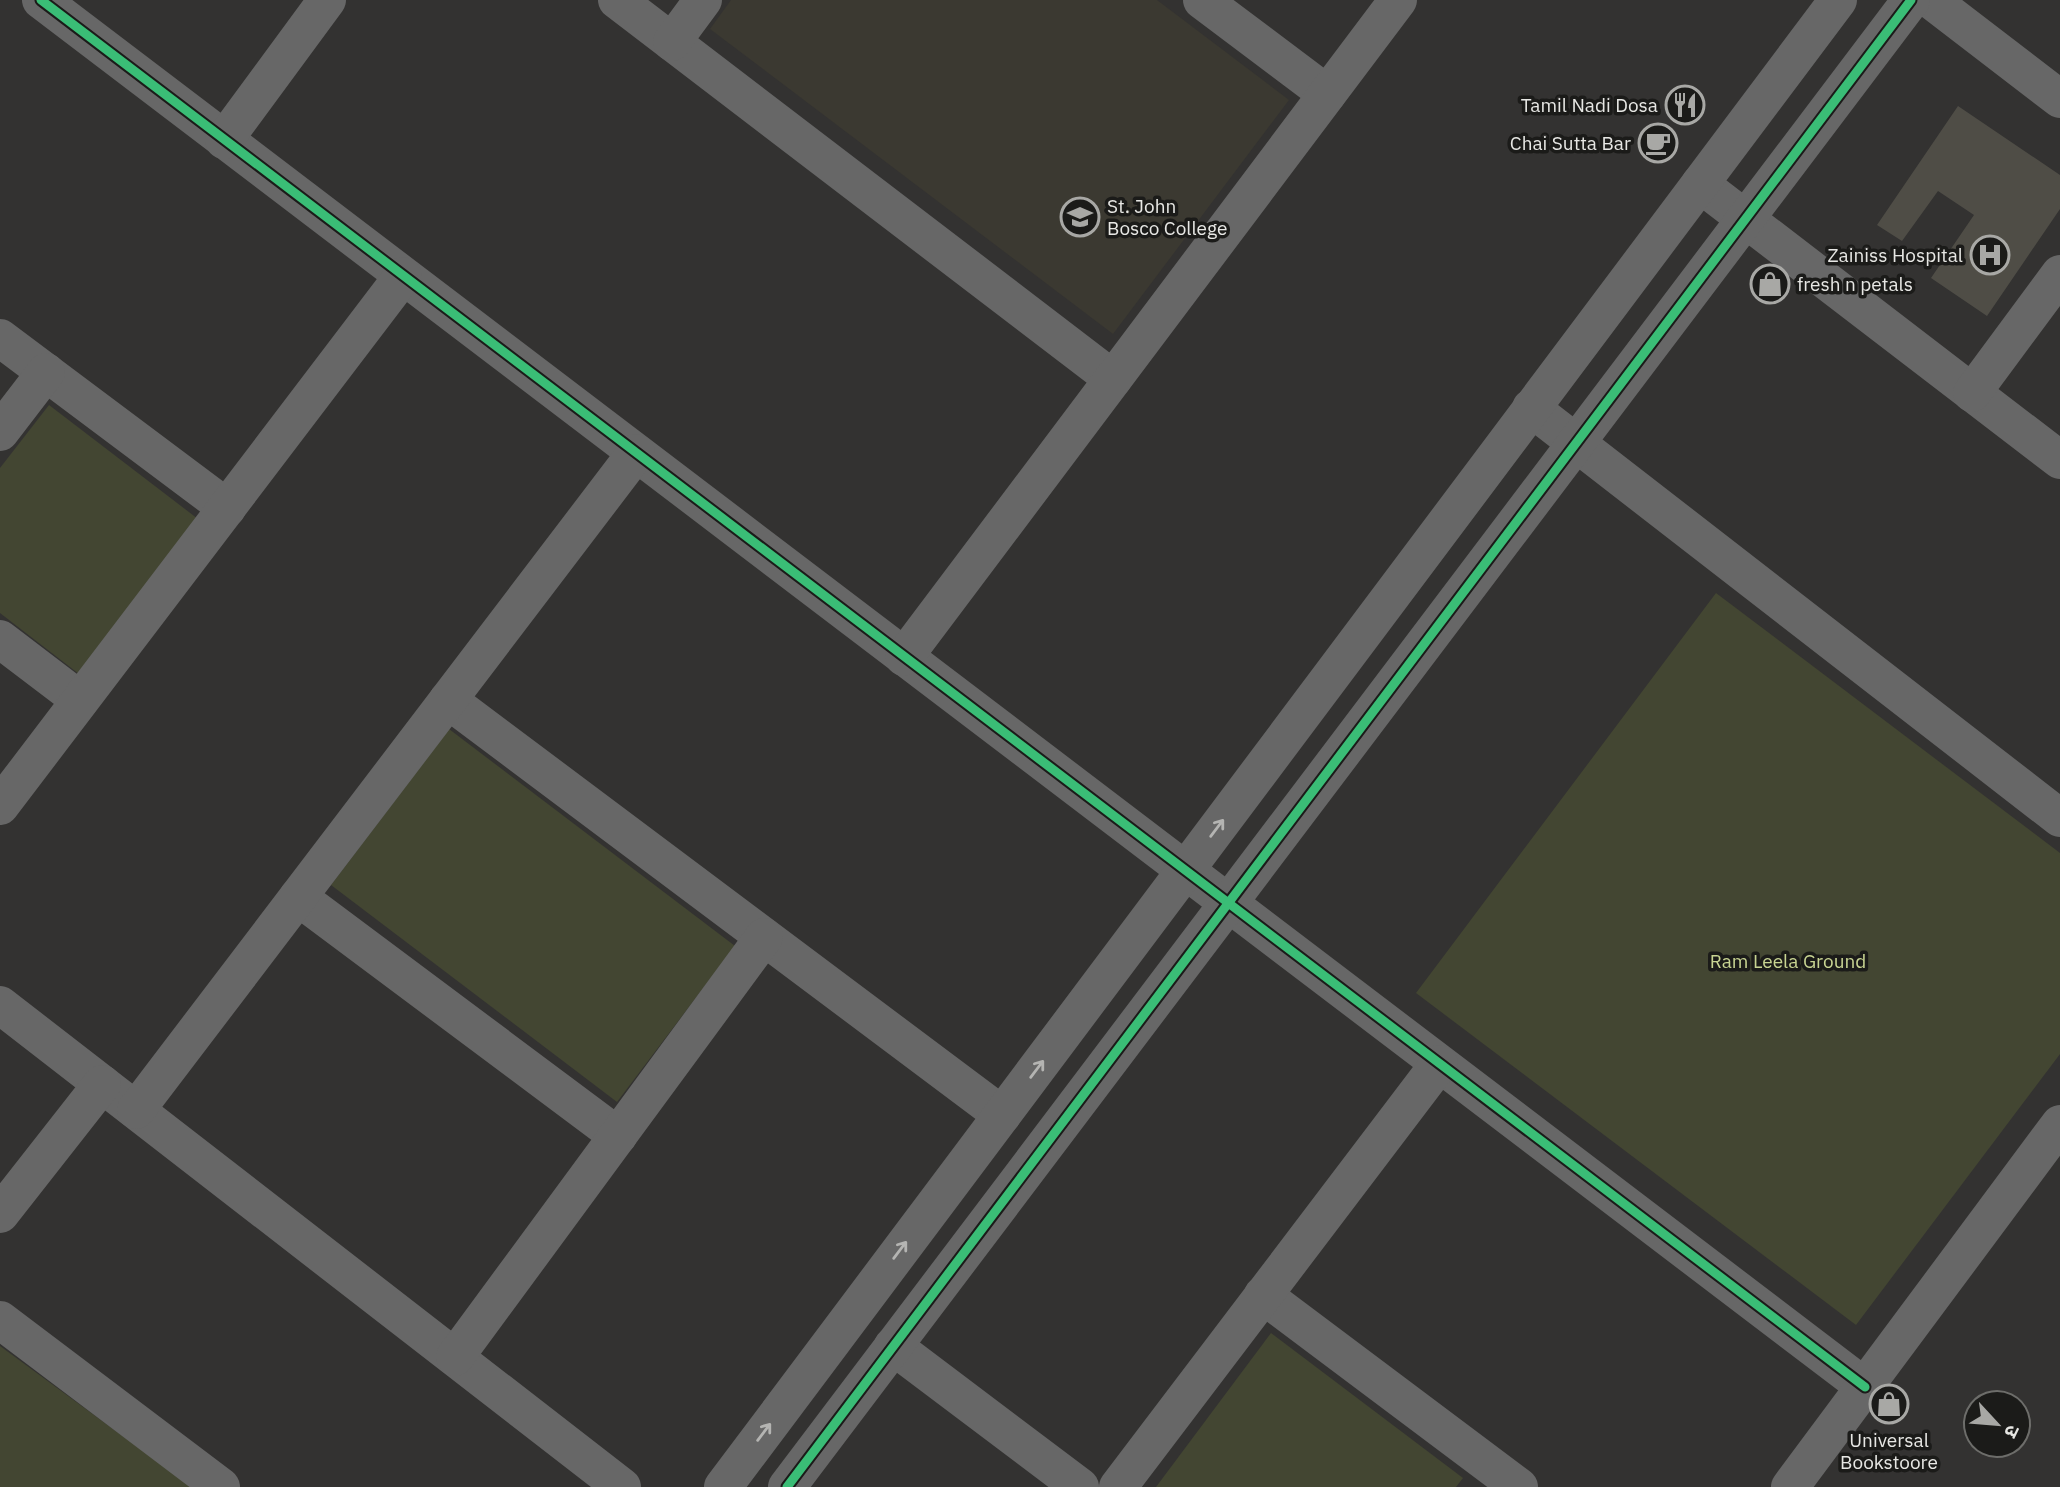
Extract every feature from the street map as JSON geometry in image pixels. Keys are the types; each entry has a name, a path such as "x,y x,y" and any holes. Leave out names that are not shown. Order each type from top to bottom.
{"street":[{"path":"41,0 1865,1387"},
{"path":"225,140 327,0"},
{"path":"617,0 1113,379"},
{"path":"672,42 702,0"},
{"path":"1202,0 1327,94"},
{"path":"904,657 1398,0"},
{"path":"723,1487 1838,0"},
{"path":"787,1487 1911,0"},
{"path":"1931,0 2060,99"},
{"path":"1700,184 2060,460"},
{"path":"1972,393 2060,274"},
{"path":"0,806 403,276"},
{"path":"0,338 227,508"},
{"path":"0,432 46,372"},
{"path":"1531,408 2060,818"},
{"path":"136,1110 636,453"},
{"path":"0,639 80,700"},
{"path":"448,700 1002,1115"},
{"path":"298,897 618,1136"},
{"path":"455,1357 764,937"},
{"path":"0,1005 622,1487"},
{"path":"1118,1487 1439,1064"},
{"path":"0,1214 102,1084"},
{"path":"1790,1487 2054,1144"},
{"path":"1263,1295 1499,1481"},
{"path":"0,1320 221,1487"},
{"path":"893,1346 1080,1487"}],"shaded area":[{"name":"St. John Bosco College","path":"731,0 1157,0 1289,100 1113,334 710,29"}],"green space":[{"path":"49,405 198,519 79,674 0,613 0,468"},
{"name":"Ram Leela Ground","path":"1716,593 2060,853 2060,1054 1856,1325 1416,993"},
{"path":"449,729 735,946 617,1102 331,885"},
{"path":"1271,1333 1463,1478 1456,1487 1156,1487"},
{"path":"0,1346 192,1487 0,1487"}],"building":[{"path":"1958,106 2060,175 2060,209 1987,316 1931,278 1974,215 1938,191 1902,241 1877,225"}],"cycle path":[{"path":"41,0 1865,1387"},
{"path":"787,1487 1911,0"}],"place":[{"name":"Tamil Nadi Dosa","path":"1685,105"},
{"name":"Chai Sutta Bar","path":"1658,143"},
{"name":"St. John Bosco College","path":"1080,217"},
{"name":"Zainiss Hospital","path":"1990,255"},
{"name":"fresh n petals","path":"1770,284"},
{"name":"Universal Bookstoore","path":"1889,1404"}]}
